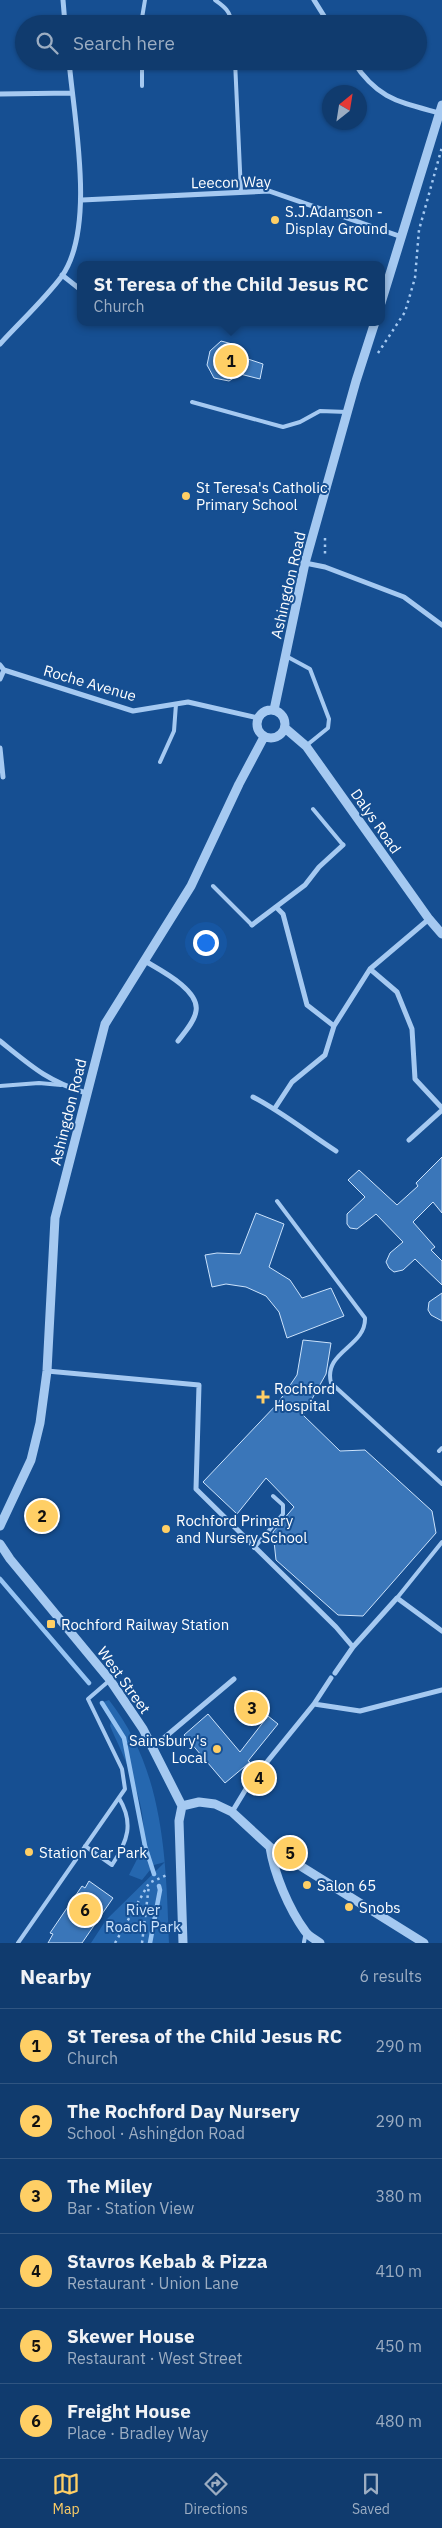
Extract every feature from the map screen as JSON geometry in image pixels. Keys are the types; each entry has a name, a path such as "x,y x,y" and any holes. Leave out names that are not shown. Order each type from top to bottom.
{"street":[{"path":"63,0 64,15"},
{"path":"314,0 323,15"},
{"path":"0,344 62,275 78,241 82,200 70,70"},
{"path":"359,70 363,76 390,99 440,109 385,290"},
{"path":"0,94 72,93"},
{"name":"Leecon Way","path":"82,200 269,191 402,237"},
{"path":"62,275 77,287"},
{"name":"Ashingdon Road","path":"274,710 305,563 347,412 374,326"},
{"path":"305,563 325,567 404,597 442,625"},
{"path":"0,665 4,670 0,679"},
{"name":"Roche Avenue","path":"4,670 133,712 188,702 258,718"},
{"path":"274,710 284,719 284,728 276,738 264,737 257,726 258,718 264,712 274,710"},
{"name":"Dalys Road","path":"284,728 306,746 428,919 442,934"},
{"name":"Ashingdon Road","path":"0,1526 31,1460 40,1423 47,1371 55,1218 105,1024 191,886 239,784 264,737"},
{"path":"0,748 3,777"},
{"path":"252,925 305,885 319,867 343,845"},
{"path":"277,908 283,914 307,1005 334,1026"},
{"path":"275,1108 292,1082 325,1055 334,1026 370,969 428,919"},
{"path":"145,960 181,984 195,998 196,1013 178,1041"},
{"path":"370,969 397,992 412,1029 415,1079 442,1109 409,1140"},
{"path":"0,1041 44,1076 61,1085 86,1093"},
{"path":"253,1097 275,1108 302,1130 336,1151"},
{"path":"47,1371 199,1386 196,1489 336,1627 353,1647"},
{"name":"West Street","path":"0,1544 10,1559 110,1680 143,1729 182,1806"},
{"path":"335,1673 353,1647 397,1598 442,1632"},
{"path":"232,1812 249,1784 314,1704 331,1678"},
{"path":"152,1748 234,1679"},
{"path":"314,1704 329,1705 343,1711 360,1712 442,1690"},
{"path":"183,1943 179,1821 182,1806 200,1802 215,1804 232,1812 270,1847 424,1943"},
{"path":"270,1847 273,1864 281,1885 306,1932 320,1943"}],"lane":[{"path":"143,15 145,0"},
{"path":"215,0 226,7 230,15"},
{"path":"142,70 142,86"},
{"path":"235,70 241,192"},
{"path":"192,402 282,427 300,422 320,411 347,412"},
{"path":"286,656 310,669 329,718 328,728 306,746"},
{"path":"160,762 174,731 176,704"},
{"path":"313,809 343,845"},
{"path":"213,886 252,925"},
{"path":"0,1086 39,1083 61,1085"},
{"path":"277,1201 365,1318 362,1334 331,1363 329,1371 331,1383 442,1484"},
{"path":"254,1548 282,1514 283,1504 273,1496"},
{"path":"397,1598 442,1542"},
{"path":"18,1943 125,1789 122,1769 88,1699 110,1680"},
{"path":"85,1846 112,1865 119,1855 128,1828 128,1820 127,1811 118,1798"},
{"path":"304,1942 306,1932"}],"path":[{"path":"374,358 405,312 415,278 419,230 442,147"},
{"path":"325,529 325,567"},
{"path":"115,1943 149,1883 169,1874"},
{"path":"142,1943 149,1883"}],"green space":[{"path":"109,1700 127,1727 141,1756 151,1785 158,1816 165,1862 154,1865 142,1880 129,1875 141,1850 143,1819 135,1786 110,1726 111,1721 103,1705 103,1702"},
{"name":"River Roach Park","path":"165,1862 169,1943 91,1943 106,1920"}],"building":[{"path":"221,341 240,346 245,358 263,364 260,379 240,374 229,381 214,378 207,365 210,351"},
{"path":"442,1157 442,1213 433,1202 413,1222 435,1247 431,1250 442,1261 442,1285 415,1259 403,1270 394,1272 386,1262 390,1253 403,1242 376,1214 357,1229 350,1228 347,1224 347,1214 365,1197 348,1180 359,1170 397,1205 418,1186 416,1183"},
{"path":"256,1213 284,1224 269,1267 290,1280 302,1298 331,1288 344,1316 287,1338 279,1312 266,1296 246,1287 226,1284 212,1287 205,1255 217,1253 240,1254"},
{"path":"442,1293 442,1321 431,1315 428,1310 429,1302"},
{"path":"303,1340 331,1343 326,1374 303,1415 340,1451 365,1450 432,1511 436,1533 363,1616 338,1615 276,1560 273,1532 294,1507 266,1478 237,1514 203,1482 278,1403 297,1375"},
{"name":"Sainsbury's Local","path":"208,1714 240,1752 268,1716 278,1724 248,1761 250,1762 225,1783 184,1735"},
{"path":"89,1881 113,1898 82,1943 48,1943 53,1934 50,1933 82,1886 85,1888"}],"waterway":[{"path":"0,1579 89,1683"},
{"path":"102,1703 124,1738 145,1846 154,1874"},
{"path":"150,1943 160,1890 159,1886"}],"place":[{"name":"S.J.Adamson - Display Ground","path":"275,220"},
{"name":"St Teresa of the Child Jesus RC","path":"231,361"},
{"name":"St Teresa's Catholic Primary School","path":"186,496"},
{"name":"Rochford Hospital","path":"263,1397"},
{"name":"The Rochford Day Nursery","path":"42,1516"},
{"name":"Rochford Primary and Nursery School","path":"166,1529"},
{"name":"Rochford Railway Station","path":"51,1624"},
{"name":"The Miley","path":"252,1708"},
{"name":"Sainsbury's Local","path":"217,1749"},
{"name":"Stavros Kebab & Pizza","path":"259,1778"},
{"name":"Station Car Park","path":"29,1852"},
{"name":"Skewer House","path":"290,1853"},
{"name":"Salon 65","path":"307,1885"},
{"name":"Snobs","path":"349,1907"},
{"name":"Freight House","path":"85,1910"}]}
